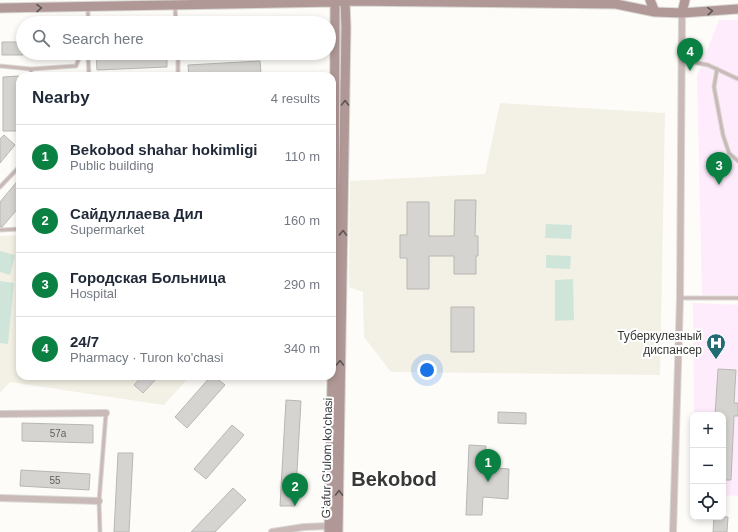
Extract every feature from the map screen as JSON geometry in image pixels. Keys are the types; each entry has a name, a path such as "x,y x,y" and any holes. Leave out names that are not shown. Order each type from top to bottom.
{"main road":[{"path":"650,0 655,12"},
{"path":"682,13 685,0"},
{"name":"Gʻafur Gʻulom koʻchasi","path":"335,1 335,16"},
{"path":"0,8 345,1 616,4 655,12 682,13 738,9"},
{"name":"Gʻafur Gʻulom koʻchasi","path":"336,311 346,26 345,1"},
{"name":"Gʻafur Gʻulom koʻchasi","path":"334,60 334,72"},
{"name":"Gʻafur Gʻulom koʻchasi","path":"336,276 338,532"},
{"name":"Gʻafur Gʻulom koʻchasi","path":"329,529 332,380"}],"street":[{"path":"673,532 680,298 682,13"},
{"path":"0,414 106,413"},
{"path":"0,498 99,501"},
{"path":"272,532 304,529 329,529"}],"lane":[{"path":"175,5 176,16"},
{"path":"88,7 88,16"},
{"path":"0,66 30,69 76,66 78,60"},
{"path":"88,60 89,72"},
{"path":"178,60 178,72"},
{"path":"682,60 708,65 738,78"},
{"path":"717,69 714,86 723,135 729,153 738,161"},
{"path":"0,187 16,170"},
{"path":"0,230 16,229"},
{"path":"680,298 738,298"},
{"path":"100,532 99,501 106,413"}],"shaded area":[{"path":"719,20 738,20 738,295 702,295 697,76"},
{"path":"500,103 665,113 660,375 391,372 364,337 363,292 349,287 350,181 485,174"},
{"path":"16,235 16,380 186,380 164,405 10,382 0,393 0,236"},
{"name":"Туберкулезный диспансер","path":"693,303 738,305 738,496 726,495 726,412 694,412"}],"green space":[{"path":"546,224 572,225 571,239 545,238"},
{"path":"0,251 15,255 10,275 0,272"},
{"path":"546,255 571,256 570,269 546,268"},
{"path":"573,279 574,320 555,321 555,280"},
{"path":"0,281 14,283 8,344 0,343"}],"building":[{"path":"2,42 16,42 16,55 2,55"},
{"path":"96,60 167,60 167,67 97,70"},
{"path":"260,61 261,72 189,72 188,65"},
{"path":"16,76 16,131 3,131 3,77"},
{"path":"4,135 15,145 0,163 0,139"},
{"path":"16,183 16,211 2,227 0,227 0,202"},
{"path":"455,200 476,200 475,236 478,236 478,256 476,256 476,274 454,274 454,256 429,256 429,289 407,289 407,258 400,258 400,235 407,235 407,202 429,202 429,236 454,236"},
{"path":"451,307 474,307 474,352 451,352"},
{"path":"718,369 736,370 734,403 738,403 738,416 734,416 731,480 726,480 726,412 715,412"},
{"path":"138,380 155,380 143,393 134,385"},
{"path":"207,380 219,380 225,385 187,428 175,417"},
{"path":"286,400 301,401 295,506 280,506"},
{"path":"498,412 526,413 526,424 498,423"},
{"path":"22,423 93,425 93,443 22,441"},
{"path":"232,425 244,435 206,479 194,469"},
{"path":"469,445 486,446 484,467 509,469 508,499 483,497 482,515 466,515"},
{"path":"118,453 133,453 129,532 114,532"},
{"path":"21,470 90,474 89,490 20,486"},
{"path":"233,488 246,500 215,532 191,532"},
{"path":"726,517 728,517 727,532 713,532 714,520 726,520"}],"place":[{"name":"24/7","path":"690,71"},
{"name":"Городская Больница","path":"719,185"},
{"name":"Туберкулезный диспансер","path":"716,360"},
{"name":"Bekobod shahar hokimligi","path":"488,482"},
{"name":"Сайдуллаева Дил","path":"295,506"}],"district":[{"name":"Bekobod","path":"394,479"}]}
